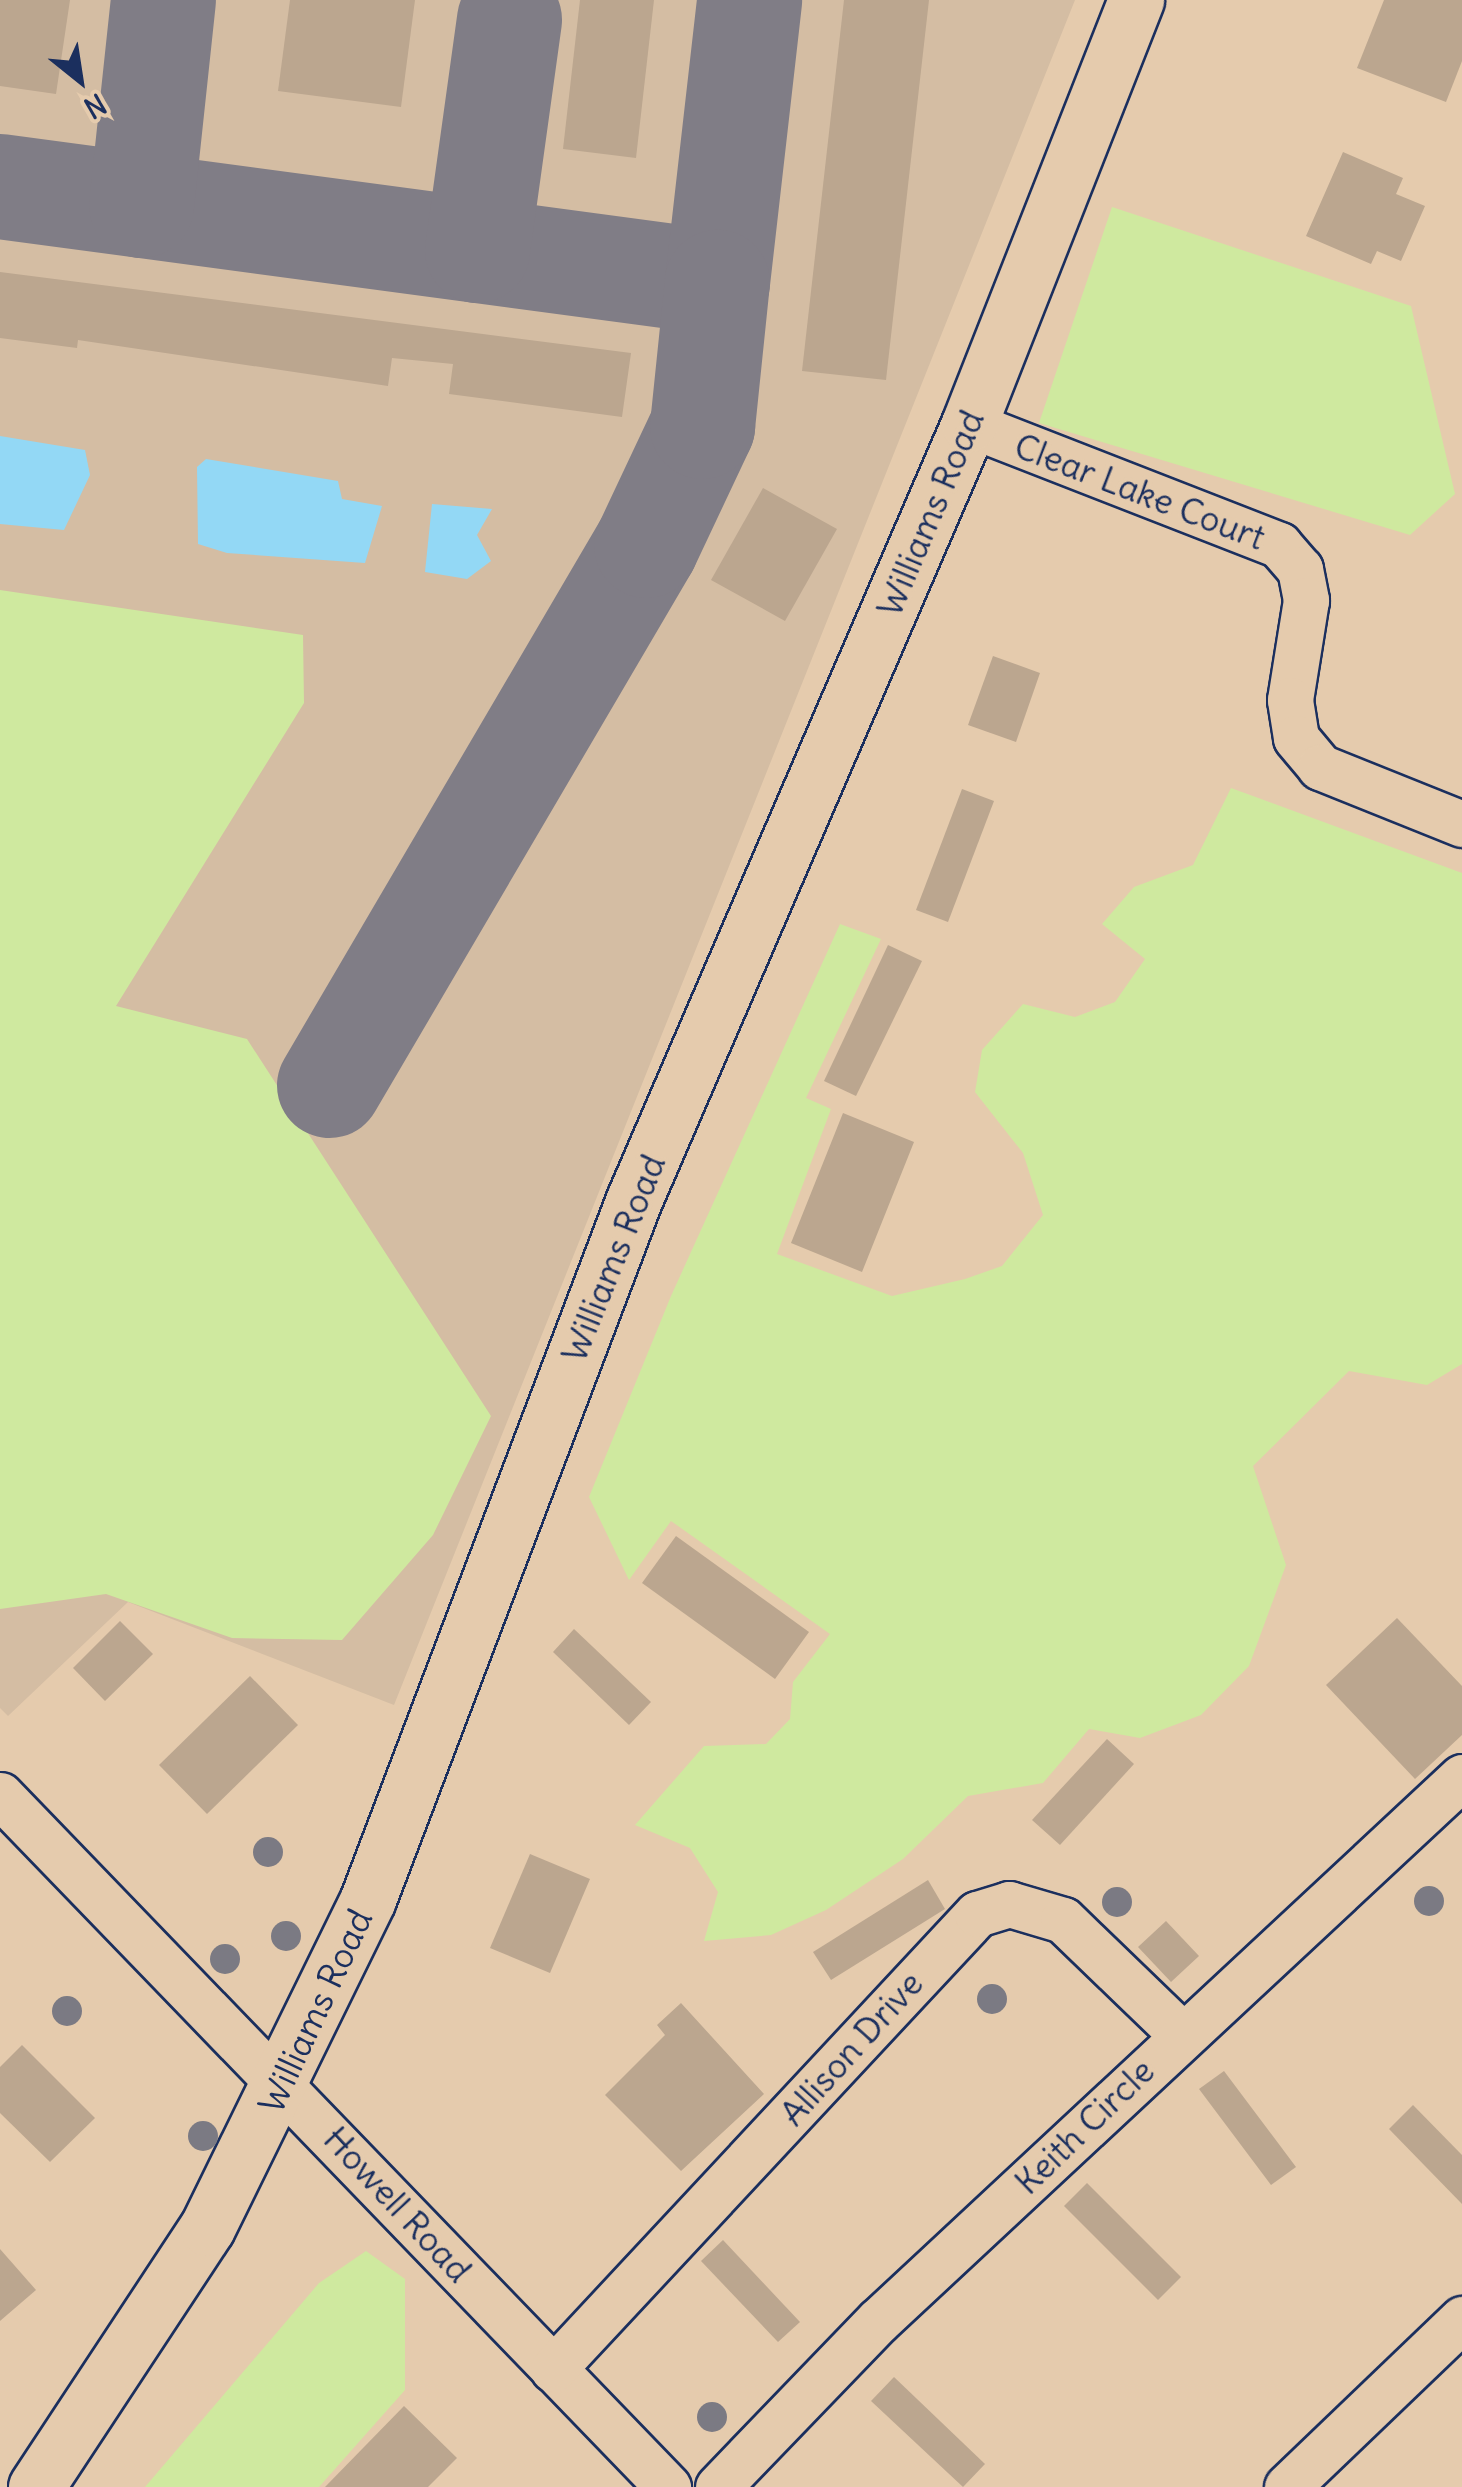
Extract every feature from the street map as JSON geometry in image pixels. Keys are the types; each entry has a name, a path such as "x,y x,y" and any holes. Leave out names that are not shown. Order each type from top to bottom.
{"street":[{"name":"Williams Road","path":"36,2487 163,2302 283,2081 368,1899 634,1202 969,424 1136,0"},
{"name":"Clear Lake Court","path":"969,424 1279,545 1300,569 1306,600 1290,700 1296,738 1320,767 1462,824"},
{"name":"Keith Circle","path":"718,2487 878,2321 1181,2034 1462,1777"},
{"name":"Howell Road","path":"0,1794 283,2081 668,2487"},
{"name":"Allison Drive","path":"552,2369 977,1914 1010,1904 1063,1920 1181,2034"},
{"path":"1287,2487 1462,2319"}],"shaded area":[{"path":"0,0 1075,0 394,1705 128,1602 8,1716 0,1708"}],"green space":[{"path":"1112,207 1411,306 1455,494 1410,535 1039,423"},
{"path":"0,590 303,635 304,703 116,1006 247,1039 491,1416 433,1535 342,1640 232,1638 106,1594 0,1609"},
{"path":"1231,788 1462,873 1462,1364 1427,1385 1349,1371 1253,1466 1286,1565 1249,1666 1201,1715 1140,1738 1089,1729 1043,1783 968,1796 903,1859 826,1910 771,1935 704,1941 718,1892 690,1848 635,1825 704,1746 766,1744 790,1719 793,1682 830,1634 671,1521 629,1580 589,1497 671,1296 840,924 881,939 806,1098 831,1109 777,1254 892,1296 965,1279 1002,1266 1043,1215 1023,1153 975,1092 982,1050 1023,1004 1075,1017 1115,1002 1145,959 1102,924 1134,887 1193,865"},
{"path":"366,2251 405,2279 405,2390 319,2487 145,2487 319,2283"}],"water":[{"path":"0,436 85,450 90,475 64,530 0,524"},
{"path":"206,459 338,481 342,499 382,506 365,563 227,553 198,544 197,467"},
{"path":"432,504 492,509 477,535 491,561 467,579 425,572"}],"building":[{"path":"0,0 70,0 56,94 0,86"},
{"path":"290,0 415,0 401,107 278,91"},
{"path":"580,0 654,0 636,158 563,149"},
{"path":"844,0 929,0 886,380 802,371"},
{"path":"1384,0 1462,0 1462,61 1446,102 1357,68"},
{"path":"1343,152 1403,178 1396,194 1425,206 1401,261 1377,251 1371,264 1306,236"},
{"path":"0,272 631,353 622,417 449,394 453,364 392,358 388,386 78,340 77,348 0,338"},
{"path":"763,488 837,529 785,621 711,580"},
{"path":"993,656 1040,673 1016,742 968,725"},
{"path":"962,789 994,801 948,922 916,910"},
{"path":"888,945 922,961 856,1096 824,1081"},
{"path":"843,1113 914,1142 862,1272 791,1243"},
{"path":"676,1536 809,1632 775,1679 642,1583"},
{"path":"1397,1618 1462,1686 1462,1735 1415,1779 1326,1685"},
{"path":"120,1621 153,1654 105,1701 73,1668"},
{"path":"574,1629 651,1702 629,1725 553,1652"},
{"path":"250,1676 298,1725 207,1814 159,1765"},
{"path":"1107,1739 1134,1764 1060,1845 1032,1820"},
{"path":"530,1854 590,1879 550,1973 490,1948"},
{"path":"928,1880 945,1909 831,1980 813,1952"},
{"path":"1166,1921 1199,1956 1171,1982 1138,1947"},
{"path":"681,2003 764,2094 681,2171 605,2095 665,2035 657,2025"},
{"path":"22,2045 95,2118 50,2162 0,2113 0,2067"},
{"path":"1224,2071 1296,2167 1271,2185 1199,2089"},
{"path":"1413,2105 1462,2155 1462,2204 1389,2129"},
{"path":"1087,2183 1181,2277 1158,2300 1064,2206"},
{"path":"723,2240 800,2322 778,2342 701,2261"},
{"path":"0,2249 36,2290 0,2321"},
{"path":"894,2377 985,2464 963,2487 871,2401"},
{"path":"404,2406 457,2458 428,2487 325,2487"}],"taxiway":[{"path":"141,205 163,0"},
{"path":"0,186 717,282 749,0"},
{"path":"477,250 509,19"},
{"path":"329,1085 646,545 702,426 717,282"}]}
